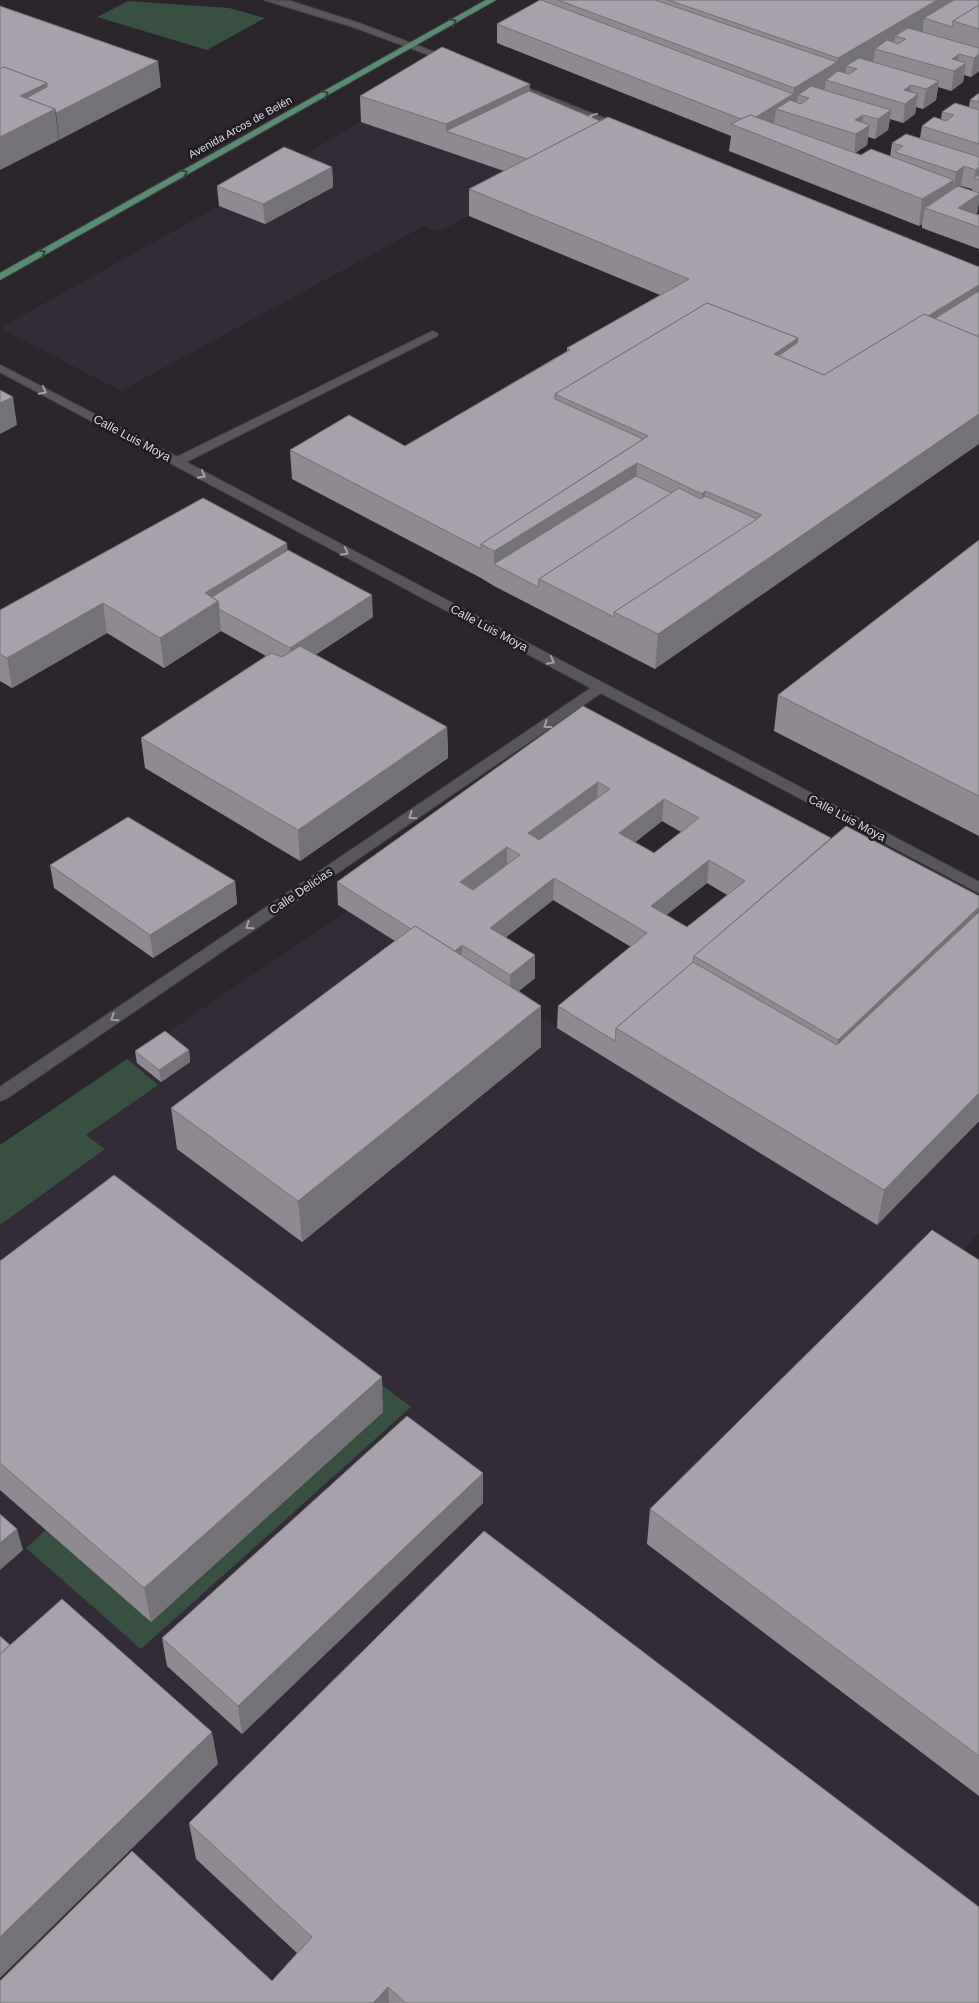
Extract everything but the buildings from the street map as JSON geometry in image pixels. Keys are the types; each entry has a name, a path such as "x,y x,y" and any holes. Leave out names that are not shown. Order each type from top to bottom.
{"main road":[{"name":"Avenida Arcos de Belén","path":"0,277 492,0"}],"street":[{"path":"268,0 287,3 356,25 458,63"},
{"path":"522,89 632,133"},
{"path":"177,462 433,334"},
{"name":"Calle Luis Moya","path":"0,368 979,888"},
{"name":"Calle Delicias","path":"0,1095 602,687"}],"shaded area":[{"path":"442,73 535,181 438,232 424,226 121,391 0,328 219,206"},
{"path":"348,911 462,968 877,1225 979,1121 979,1233 940,1277 979,1302 979,2003 0,2003 0,1145"}],"green space":[{"path":"128,1 229,8 265,18 207,50 97,17"},
{"path":"127,1059 158,1085 86,1135 105,1149 0,1225 0,1145"},
{"path":"301,1323 411,1407 141,1649 26,1548 46,1530 151,1621"}]}
